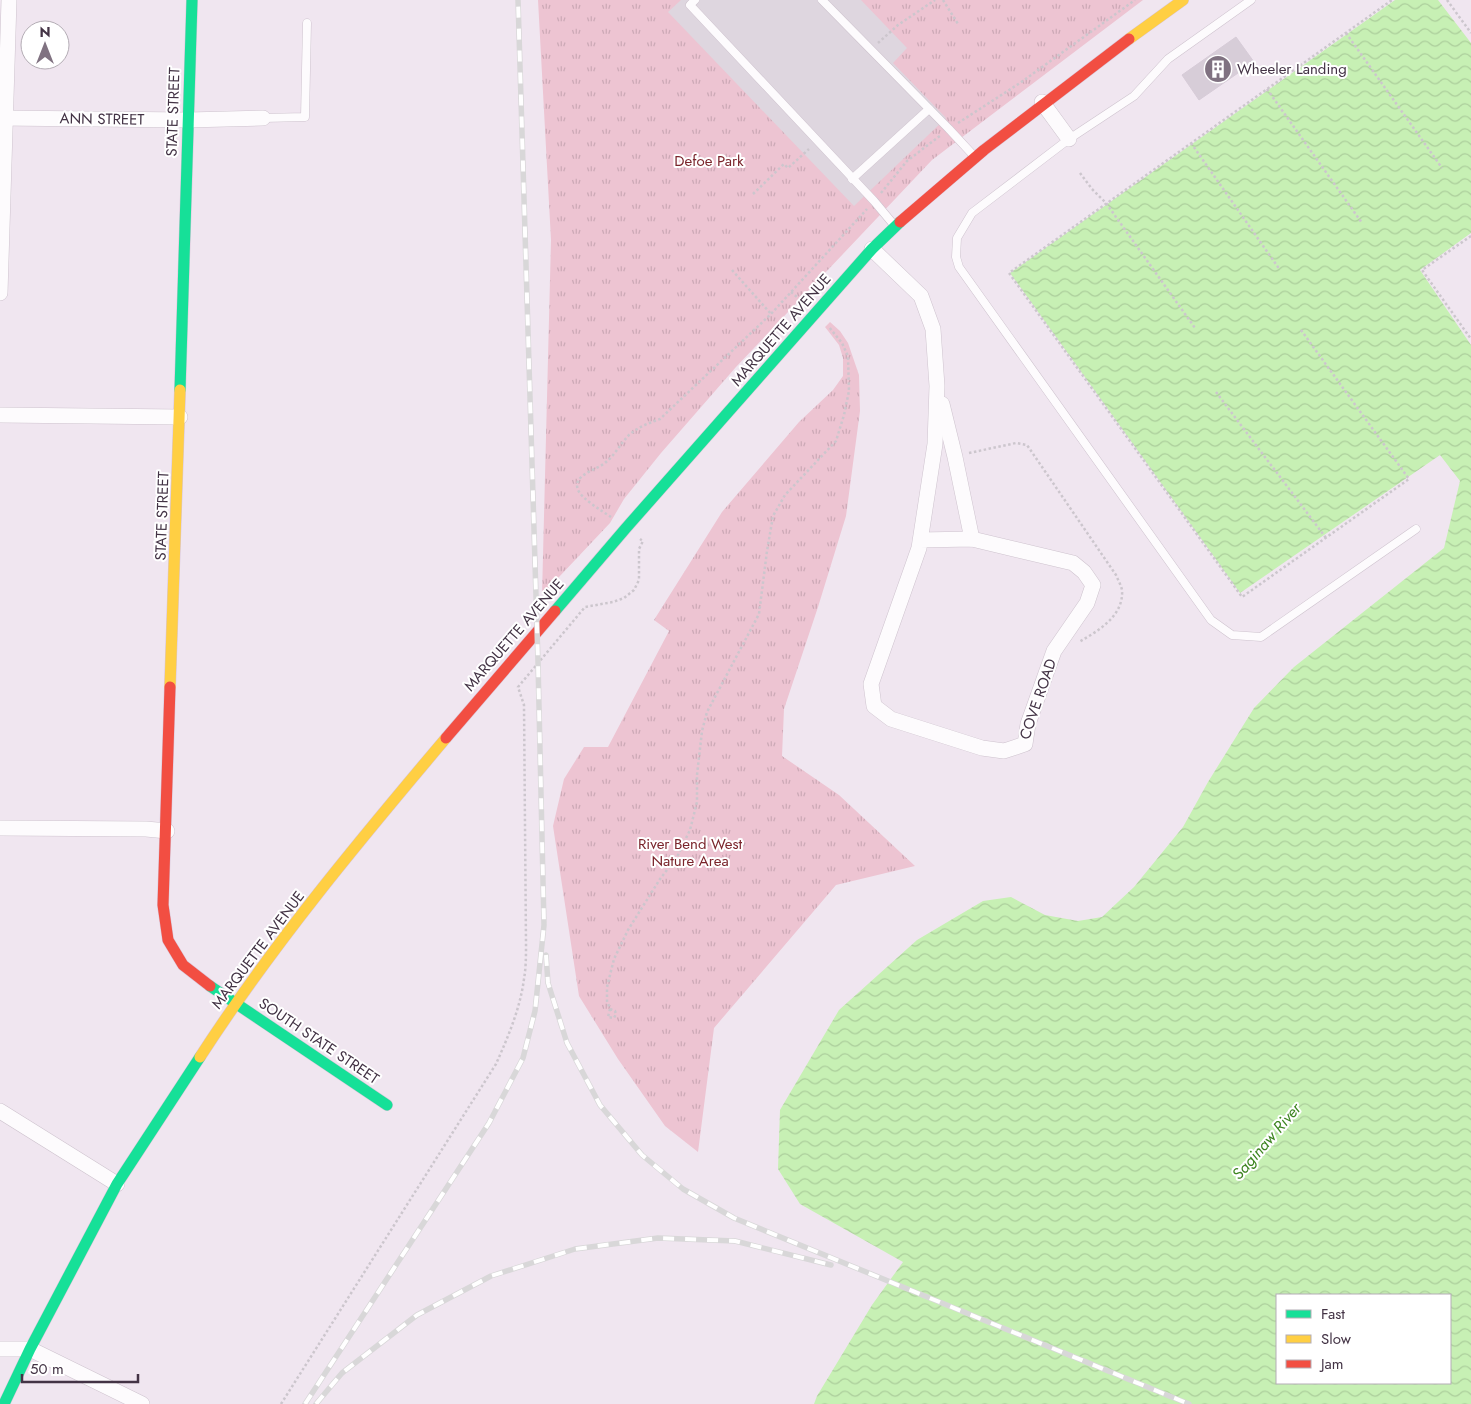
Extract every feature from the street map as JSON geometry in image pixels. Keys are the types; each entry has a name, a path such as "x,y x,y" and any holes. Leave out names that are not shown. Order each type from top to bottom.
{"street":[{"path":"0,293 3,118 10,0"},
{"name":"STATE STREET","path":"192,0 167,831 163,905 168,940 183,965 234,1004"},
{"name":"MARQUETTE AVENUE","path":"4,1404 30,1349 117,1184 234,1004 358,842 626,528 895,226 974,157 1042,102 1183,0"},
{"path":"1042,102 1069,139"},
{"name":"ANN STREET","path":"3,118 188,120 263,118"},
{"name":"COVE ROAD","path":"872,250 921,296 933,329 937,386 935,444 920,540 871,684 874,706 891,719 982,748 1004,751 1025,744 1028,724 1054,651 1087,603 1093,585 1084,572 1073,563 972,539 920,540"},
{"name":"COVE ROAD","path":"937,386 955,456 972,539"},
{"path":"0,415 180,417"},
{"path":"0,828 146,829 167,831"},
{"name":"SOUTH STATE STREET","path":"234,1004 254,1015 387,1104"},
{"path":"0,1111 117,1184"},
{"path":"0,1349 30,1349 142,1404"}],"lane":[{"path":"695,0 690,4 874,201 895,226"},
{"path":"822,0 949,129 974,157"},
{"path":"1251,0 1168,60 1134,96 1069,139 972,213 957,238 956,257 959,266 1211,620 1232,635 1260,637 1416,529"},
{"path":"263,118 305,117 307,23"},
{"path":"852,179 929,109"}],"path":[{"path":"870,50 898,25 935,0"},
{"path":"943,0 958,24"},
{"path":"281,1404 491,1072 510,1033 524,979 526,944 524,705 518,686 585,607 624,598 634,590 639,580 639,549 643,541 584,497 578,489 578,482 583,475 606,462 629,435 642,426 660,419 771,314 908,161 949,129 1020,83 1135,0"},
{"path":"1301,330 1409,479 1242,597 1009,273 1392,0"},
{"path":"1447,0 1471,33"},
{"path":"1346,33 1442,168"},
{"path":"1267,89 1362,223"},
{"path":"753,194 784,164 788,168 817,141"},
{"path":"1190,143 1280,270"},
{"path":"1080,173 1106,203 1195,328"},
{"path":"1471,236 1422,270 1471,339"},
{"path":"732,270 771,314"},
{"path":"610,1009 607,1001 607,986 614,959 628,930 660,879 677,857 690,830 697,802 698,766 702,732 707,712 759,614 773,516 785,495 836,440 844,415 849,391 848,356 842,343 827,325 791,292"},
{"path":"1216,392 1326,538"},
{"path":"955,456 1016,443 1027,446 1116,575 1122,590 1115,616 1079,643"}],"green space":[{"name":"Defoe Park","path":"538,0 1143,0 932,160 736,367 661,453 624,499 610,523 542,595 551,240"},
{"name":"River Bend West Nature Area","path":"830,322 840,331 848,343 859,375 860,411 846,516 784,709 782,756 839,795 915,866 836,885 714,1028 698,1152 665,1126 618,1059 579,996 553,826 564,779 584,747 608,747 669,631 654,620 722,512 799,422 833,390 843,376 843,358 839,345 825,327"}],"shaded area":[{"path":"681,0 861,0 907,48 893,63 946,118 854,206 668,12"}],"water":[{"name":"Saginaw River","path":"1395,0 1438,0 1471,43 1471,233 1420,270 1471,345 1471,1404 814,1404 872,1305 903,1262 800,1204 778,1169 780,1110 839,1010 917,940 983,901 1011,897 1045,915 1078,921 1102,917 1134,887 1183,827 1208,782 1254,708 1294,667 1444,548 1460,481 1440,455 1240,593 1010,273"}],"building":[{"name":"Wheeler Landing","path":"1236,37 1254,62 1199,100 1182,75"}],"railway":[{"path":"305,1404 489,1123 523,1058 535,1011 544,925 518,0"},
{"path":"546,955 548,983 567,1043 600,1105 642,1155 683,1189 734,1218 1189,1404"},
{"path":"316,1404 342,1373 417,1315 491,1276 575,1249 658,1238 735,1241 831,1265"}],"traffic: fast":[{"path":"180,390 192,0"},
{"path":"555,611 872,249 900,222"},
{"path":"210,986 387,1105"},
{"path":"4,1404 30,1349 117,1184 200,1057"}],"traffic: slow":[{"path":"1129,39 1183,0"},
{"path":"170,687 180,390"},
{"path":"200,1057 287,934 349,854 446,738"}],"traffic: jam":[{"path":"900,222 984,150 1129,39"},
{"path":"446,738 555,611"},
{"path":"170,687 163,905 168,940 183,965 210,986"}],"place":[{"name":"Wheeler Landing","path":"1218,69"}]}
